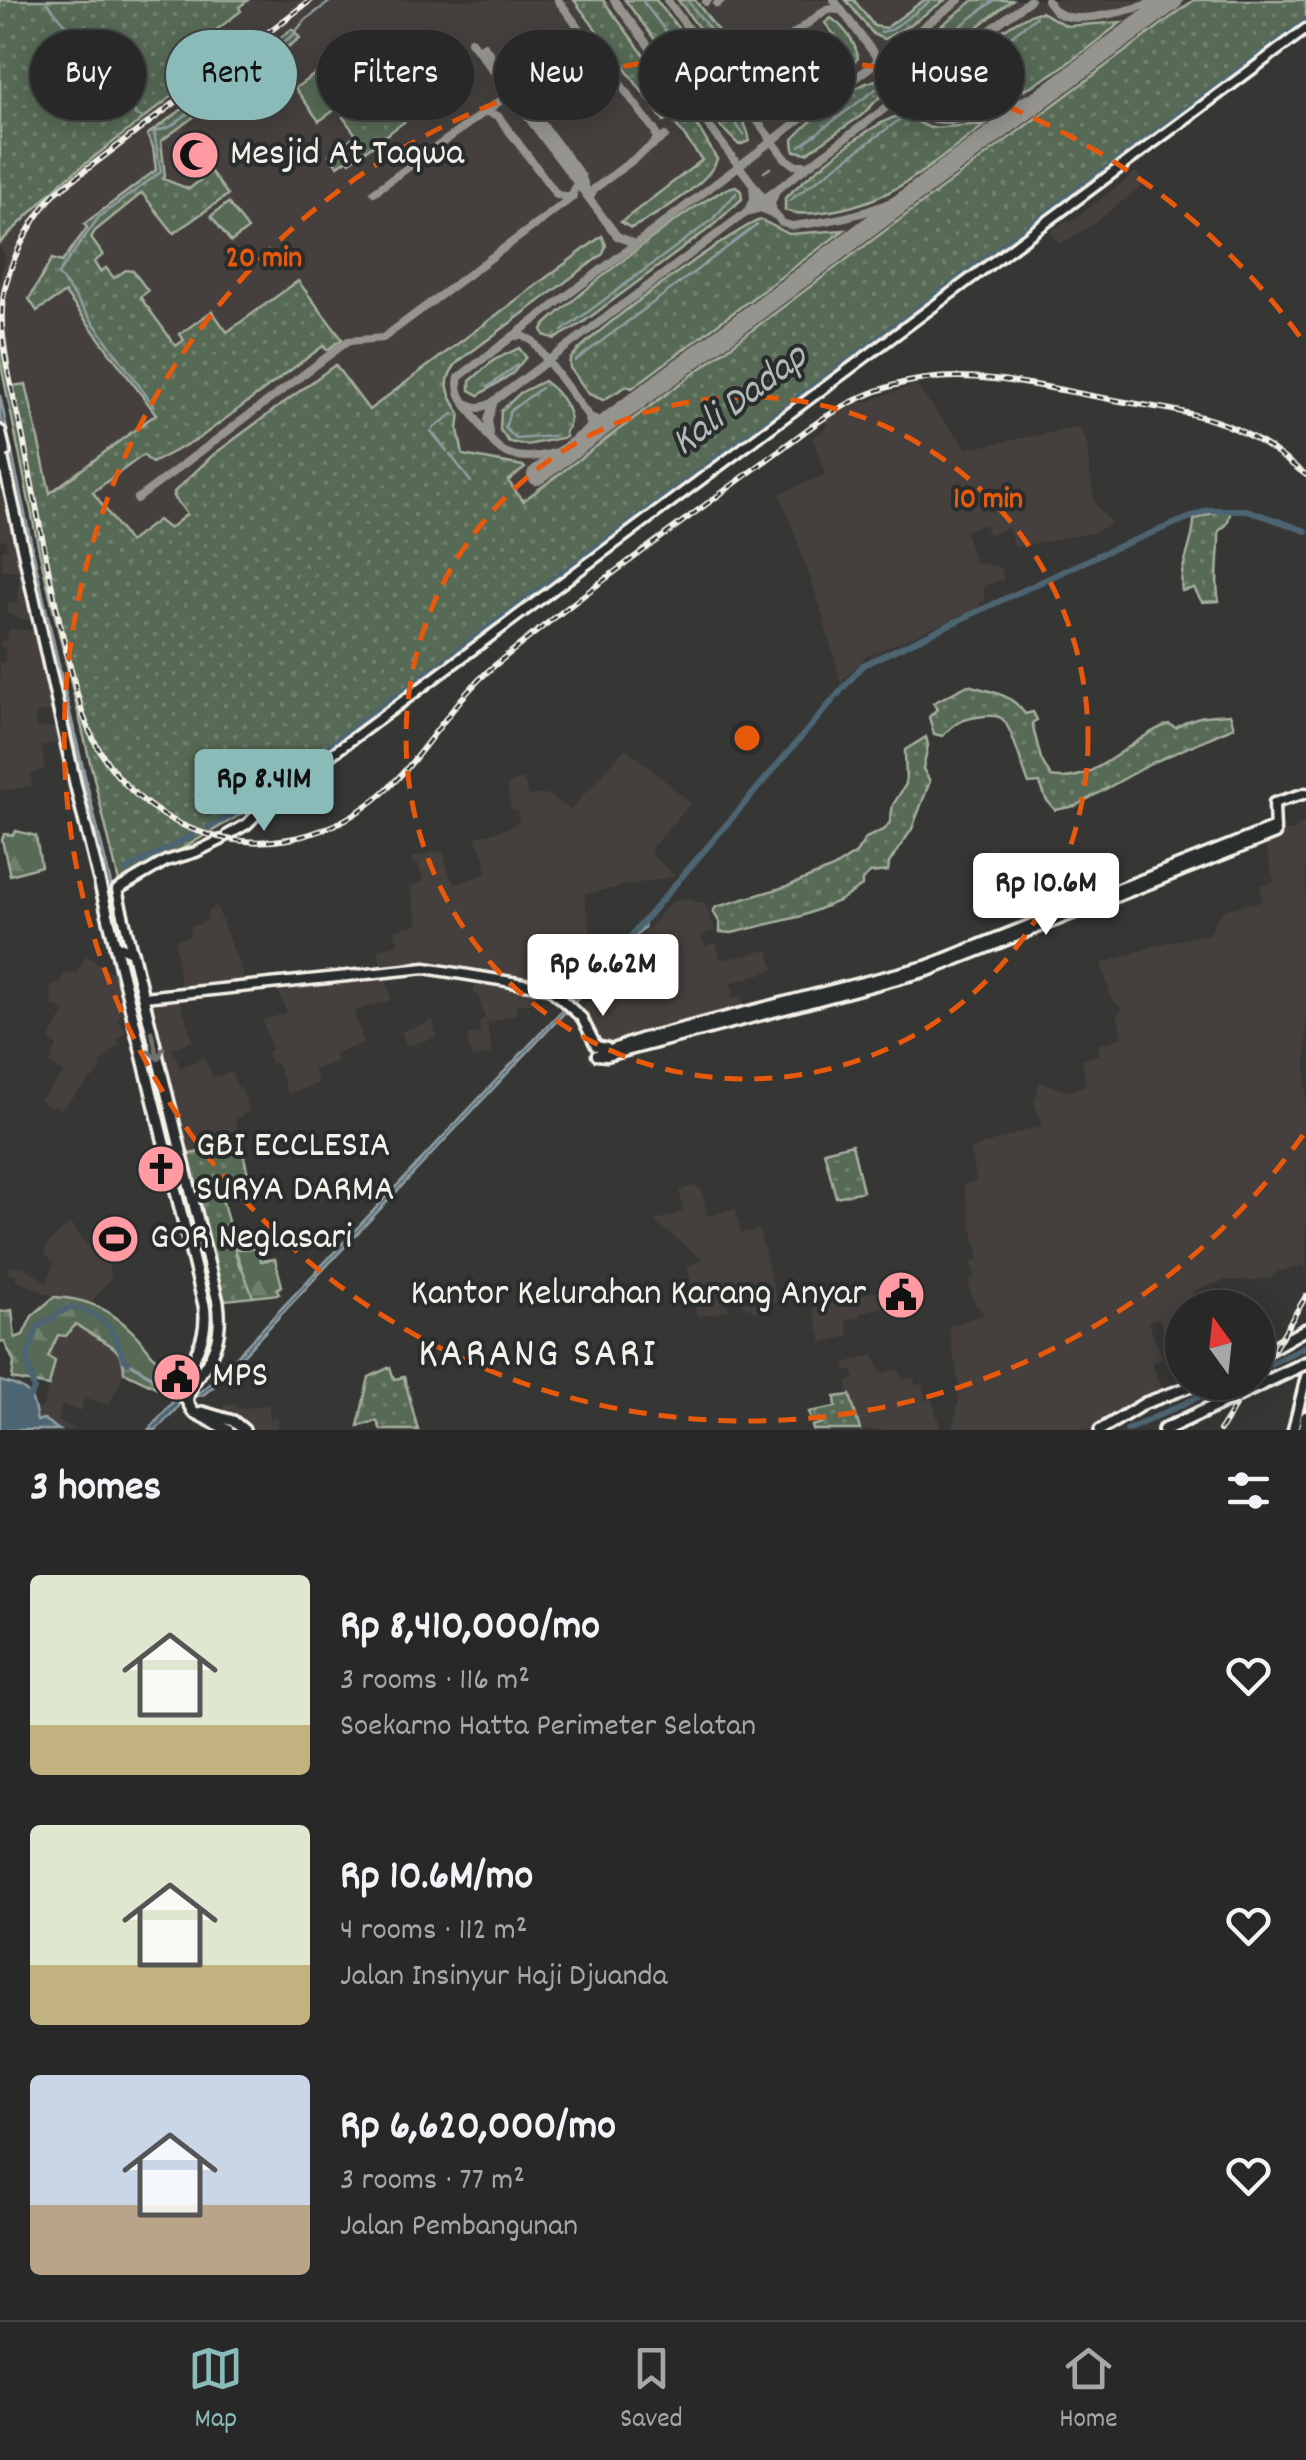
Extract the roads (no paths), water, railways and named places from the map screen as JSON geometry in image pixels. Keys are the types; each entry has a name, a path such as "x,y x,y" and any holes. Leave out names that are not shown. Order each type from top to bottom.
{"highway":[{"path":"1275,1377 1304,1368"},
{"path":"1160,1430 1304,1368"},
{"path":"1160,1430 1221,1400"},
{"path":"1303,1430 1305,1420"}],"main road":[{"path":"244,1430 196,1409 176,1382 200,1349 207,1294 163,1119 144,999 124,950 117,890 159,864 226,838 256,819 282,790 1306,29"},
{"path":"0,431 23,544"},
{"path":"0,446 207,1294 220,1315 218,1340 187,1397"},
{"path":"144,999 425,968 542,985 587,1024 596,1046 608,1048 928,971 1275,830 1274,802 1306,793"},
{"path":"569,1006 582,1020 597,1055"},
{"path":"597,1055 607,1056 641,1042"},
{"path":"597,1055 608,1048"},
{"path":"1275,1347 1306,1330"},
{"path":"1292,1430 1304,1368"},
{"path":"1100,1430 1165,1396"}],"water":[{"path":"0,395 76,736 216,1302 217,1335 187,1394 200,1392 215,1379 645,922 644,928 214,1386 203,1395 181,1399 156,1430 149,1430 175,1399 174,1394 124,1359 170,1387 177,1385 207,1332 193,1229 25,534 0,415"},
{"path":"0,1381 28,1393 37,1421 43,1419 59,1430 0,1430"}],"waterway":[{"path":"45,0 70,30"},
{"path":"154,406 58,274 99,217 161,172 154,132 170,127 293,35 304,21 332,0"},
{"path":"642,0 744,135"},
{"path":"687,0 710,30"},
{"path":"891,30 932,0"},
{"path":"955,30 995,0"},
{"path":"1019,30 1036,17"},
{"name":"Kali Dadap","path":"208,827 276,785 1306,20"},
{"path":"800,146 875,90"},
{"path":"789,201 899,120"},
{"path":"764,172 770,168"},
{"path":"562,331 712,220 736,193"},
{"path":"575,361 757,225"},
{"path":"488,387 517,365"},
{"path":"541,388 510,411 505,428 516,439 553,436"},
{"path":"433,428 453,414"},
{"path":"431,431 447,451"},
{"path":"450,454 471,482"},
{"path":"619,950 863,665 1103,553 1208,510 1247,510 1306,531"},
{"name":"Kali Dadap","path":"126,870 193,835"},
{"path":"26,1402 34,1390 27,1358 38,1326 69,1308 79,1308 101,1319 128,1362"},
{"path":"1275,1362 1306,1346"},
{"path":"1127,1430 1192,1400"}],"railway":[{"path":"311,0 54,194 19,248 4,295 6,358 57,612 83,715 104,757 132,791 166,817 205,834 247,841 290,839 333,826 390,786 477,681 532,635 821,420 889,387 919,380 967,377 1173,410 1236,429 1306,475"},
{"path":"1275,1348 1306,1296"},
{"path":"1220,1430 1239,1400"}],"place":[{"name":"Mesjid At Taqwa","path":"195,155"},
{"name":"GBI ECCLESIA SURYA DARMA","path":"161,1169"},
{"name":"GOR Neglasari","path":"115,1239"},
{"name":"Kantor Kelurahan Karang Anyar","path":"901,1295"},
{"name":"MPS","path":"177,1377"}],"district":[{"name":"KARANG SARI","path":"538,1357"}]}
